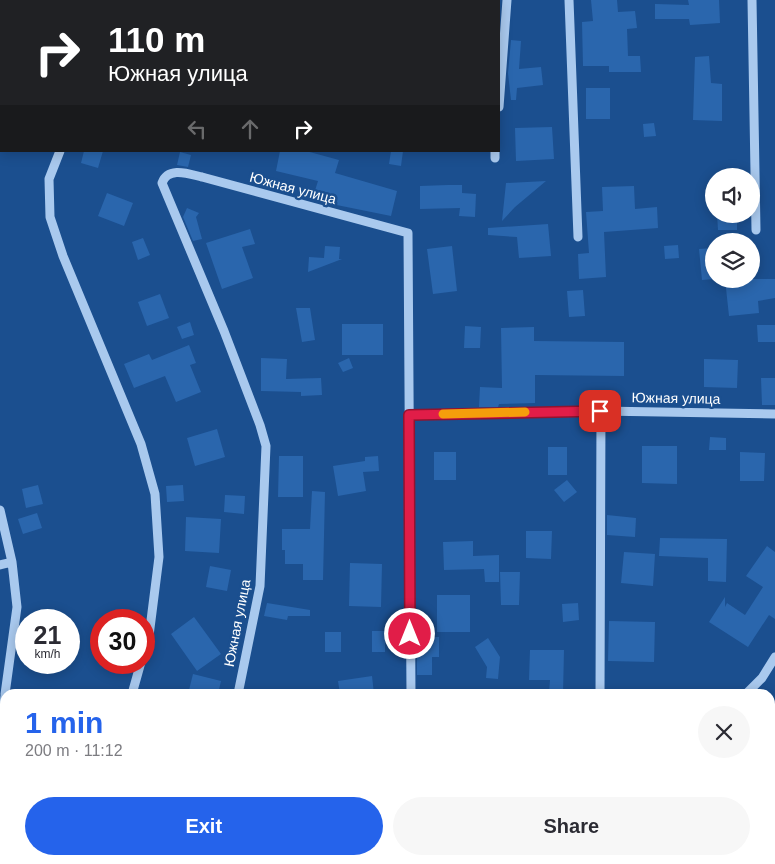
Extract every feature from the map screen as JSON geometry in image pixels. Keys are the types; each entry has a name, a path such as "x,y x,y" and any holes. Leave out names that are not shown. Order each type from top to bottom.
{"street":[{"path":"500,94 507,0"},
{"path":"569,0 578,237"},
{"path":"752,0 756,230"},
{"path":"60,152 49,179 50,217 63,256 141,444 156,494 159,557 152,609"},
{"name":"Южная улица","path":"239,689 260,586 266,446 260,425 224,331 162,182 163,179 174,173 185,172 408,234 409,415 600,411 775,414"},
{"path":"600,411 600,689"},
{"path":"409,415 411,689"},
{"path":"0,510 12,562 17,607 6,689"},
{"path":"0,565 12,562"},
{"path":"751,689 762,678 775,657"},
{"path":"133,689 138,674"}],"building":[{"path":"591,0 617,0 618,12 635,11 637,28 627,29 628,56 640,56 641,72 609,72 609,66 583,66 582,22 593,21"},
{"path":"688,0 719,0 720,23 690,25 689,19 655,19 655,4 689,5"},
{"path":"511,40 521,41 519,69 541,67 543,85 517,88 516,100 511,100 508,73"},
{"path":"709,56 711,83 722,84 722,121 693,120 695,57"},
{"path":"586,88 610,88 610,119 586,119"},
{"path":"654,123 656,136 644,137 643,124"},
{"path":"552,127 554,159 516,161 515,128"},
{"path":"84,152 103,152 98,168 81,163"},
{"path":"180,152 191,155 188,167 177,165"},
{"path":"280,152 310,152 339,160 335,173 397,191 391,216 312,200 318,181 276,171"},
{"path":"391,152 403,152 401,166 389,164"},
{"path":"546,181 515,207 502,221 506,183"},
{"path":"462,185 462,193 476,194 475,217 459,216 460,208 420,209 420,186"},
{"path":"634,186 635,209 657,207 658,228 604,232 606,277 579,279 578,254 589,253 586,212 603,211 602,187"},
{"path":"107,193 133,203 124,226 98,216"},
{"path":"187,208 199,213 196,217 202,239 193,241 183,217"},
{"path":"718,223 737,223 737,230 718,230"},
{"path":"548,224 551,256 519,258 517,237 488,235 488,228"},
{"path":"250,229 255,244 242,247 253,278 222,289 206,243"},
{"path":"143,238 150,255 138,260 132,242"},
{"path":"678,245 679,258 665,259 664,246"},
{"path":"325,246 340,247 339,259 342,259 308,272 309,257 324,258"},
{"path":"452,246 457,291 433,294 427,249"},
{"path":"699,249 705,249 705,280 702,280"},
{"path":"760,279 775,279 775,298 758,301 759,313 729,316 726,288 760,288"},
{"path":"583,290 585,316 569,317 567,291"},
{"path":"160,294 169,318 147,326 138,302"},
{"path":"296,308 310,308 315,340 302,342"},
{"path":"190,322 194,335 182,339 177,327"},
{"path":"342,324 383,324 383,355 342,355"},
{"path":"757,325 775,325 775,342 758,342"},
{"path":"465,326 481,327 480,348 464,348"},
{"path":"534,327 534,341 624,342 624,376 535,375 535,403 499,404 498,407 479,407 480,387 502,388 501,328"},
{"path":"189,345 196,363 190,365 201,392 176,402 165,376 134,388 124,364 149,354 152,360"},
{"path":"261,358 287,359 286,379 321,378 322,395 301,396 301,392 261,391"},
{"path":"349,358 353,368 343,372 338,363"},
{"path":"704,359 738,360 737,388 704,387"},
{"path":"761,378 775,378 775,405 762,405"},
{"path":"217,429 225,457 195,466 187,438"},
{"path":"710,437 726,438 726,450 709,450"},
{"path":"642,446 677,446 677,484 642,483"},
{"path":"548,447 567,447 567,475 548,475"},
{"path":"434,452 456,452 456,480 434,480"},
{"path":"740,452 765,453 764,481 740,481"},
{"path":"279,456 303,456 303,497 278,497"},
{"path":"378,456 379,471 363,472 366,491 338,496 333,466 365,461 365,457"},
{"path":"567,480 577,492 564,502 554,490"},
{"path":"38,485 43,504 26,508 22,489"},
{"path":"183,485 184,501 167,502 166,486"},
{"path":"312,491 325,492 323,580 303,580 303,564 285,564 285,550 282,550 282,529 310,529"},
{"path":"225,495 245,496 244,514 224,512"},
{"path":"37,513 42,528 23,534 18,519"},
{"path":"607,515 636,518 635,537 607,535"},
{"path":"186,517 221,519 219,553 185,551"},
{"path":"526,531 552,531 551,559 526,558"},
{"path":"660,538 727,539 726,582 708,581 708,558 659,556"},
{"path":"473,541 473,556 499,555 499,582 485,582 484,569 444,570 443,542"},
{"path":"767,546 775,552 775,619 769,615 748,647 709,622 725,597 725,607 727,603 745,615 763,587 746,576"},
{"path":"624,552 655,554 653,586 621,583"},
{"path":"350,563 382,564 381,607 349,606"},
{"path":"210,566 231,570 227,591 206,587"},
{"path":"500,572 520,572 519,605 501,605"},
{"path":"437,595 470,595 470,632 437,632"},
{"path":"267,603 310,610 310,616 288,616 287,620 264,616"},
{"path":"578,603 579,620 563,622 562,604"},
{"path":"194,617 221,654 197,671 171,634"},
{"path":"609,621 655,622 654,662 608,661"},
{"path":"372,631 385,631 385,652 372,652"},
{"path":"325,632 341,632 341,652 325,652"},
{"path":"417,637 439,637 439,657 432,657 432,675 417,675"},
{"path":"488,638 500,657 498,679 486,678 487,667 475,647"},
{"path":"530,650 564,650 563,689 549,689 550,680 529,680"},
{"path":"193,674 221,681 219,689 189,689"},
{"path":"372,676 373,689 339,689 338,681"}],"slow traffic":[{"path":"443,414 525,412"}],"route":[{"path":"410,634 409,415 600,411"}]}
